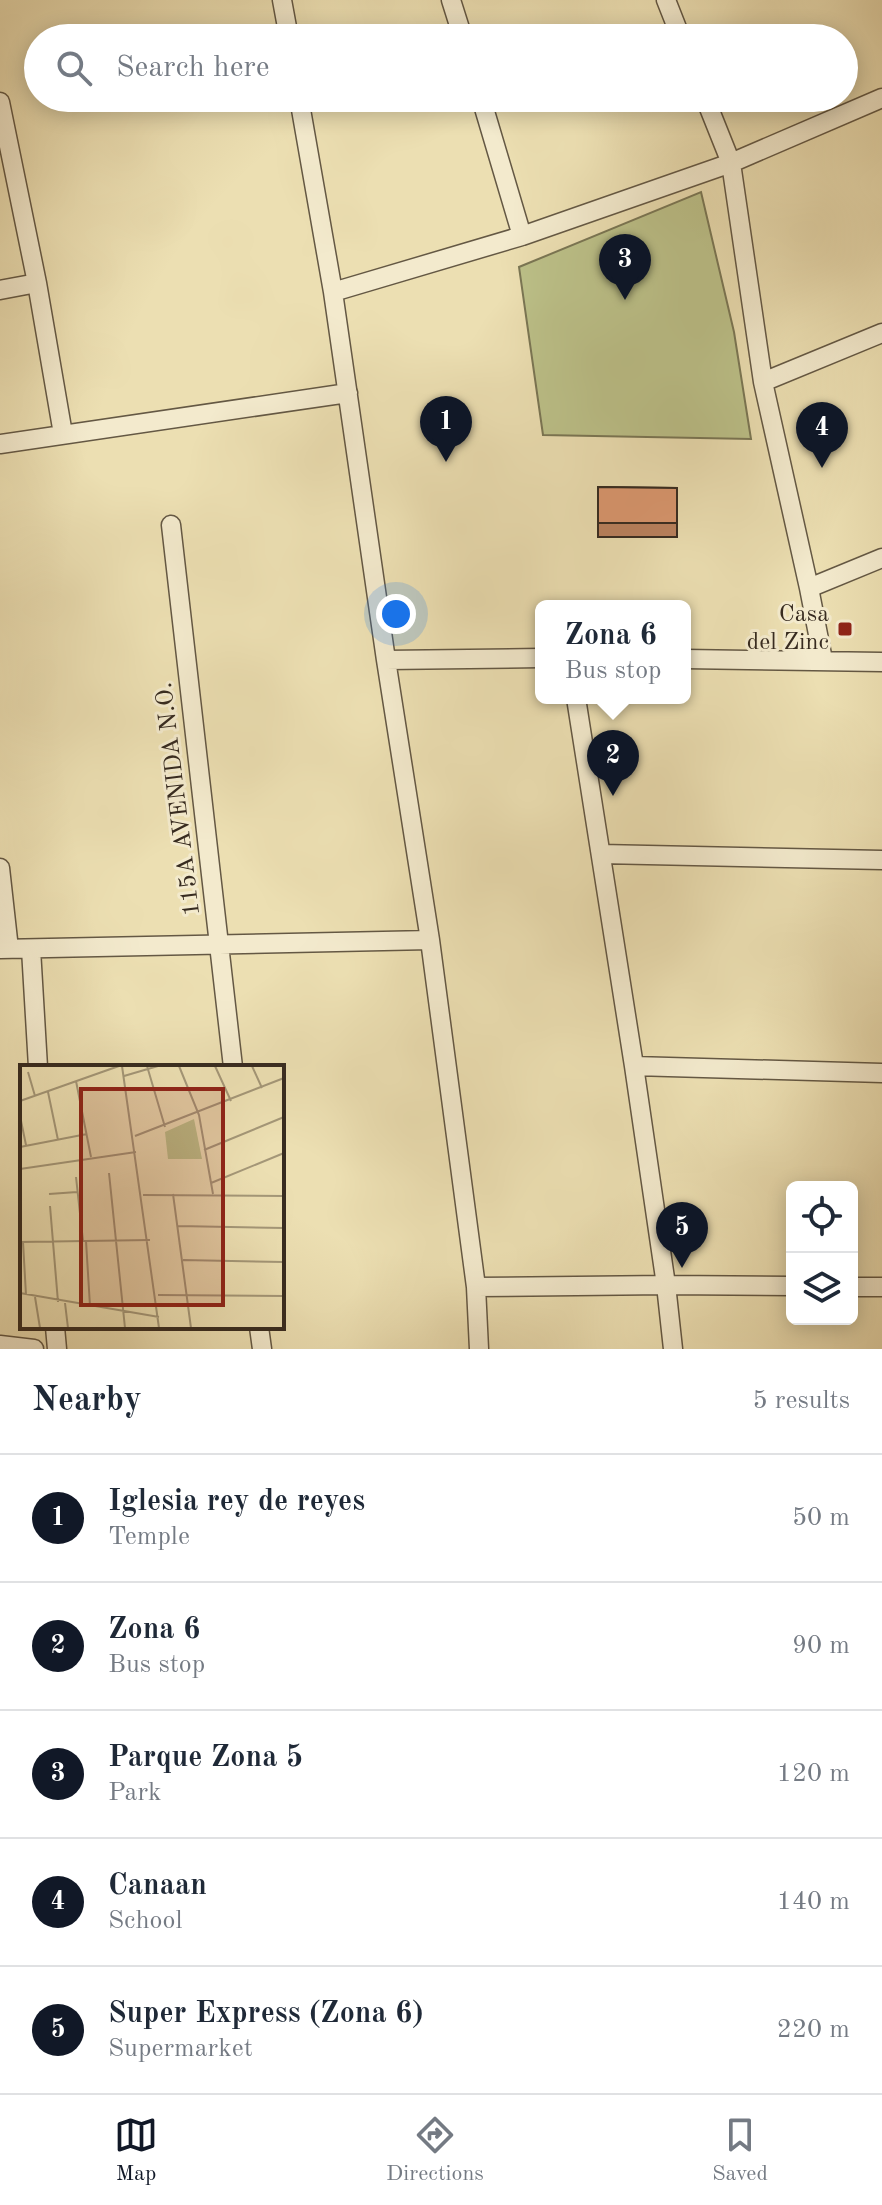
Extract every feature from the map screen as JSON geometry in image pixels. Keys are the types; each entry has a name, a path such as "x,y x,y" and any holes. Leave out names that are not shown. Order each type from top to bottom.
{"street":[{"path":"282,0 286,24"},
{"path":"451,0 459,24"},
{"path":"666,0 675,24"},
{"path":"858,108 882,98"},
{"path":"0,102 37,283 63,434"},
{"path":"301,112 333,292 430,940 476,1287 479,1349"},
{"path":"485,112 522,236"},
{"path":"711,112 731,163 763,382 823,660"},
{"path":"333,292 522,236 731,163 849,112"},
{"path":"0,290 37,283"},
{"path":"763,382 882,333"},
{"path":"0,444 348,393"},
{"name":"115A AVENIDA N.O.","path":"171,525 233,1065"},
{"path":"809,588 882,558"},
{"path":"386,660 535,658"},
{"path":"691,659 882,662"},
{"path":"577,704 634,1066 673,1349"},
{"path":"601,854 882,860"},
{"path":"0,868 4,949 430,940"},
{"path":"31,949 38,1065"},
{"path":"634,1066 882,1073"},
{"path":"476,1287 786,1286"},
{"path":"858,1287 882,1287"},
{"path":"55,1329 57,1349"},
{"path":"259,1329 262,1349"},
{"path":"0,1345 34,1349"}],"green space":[{"path":"701,192 734,332 751,439 543,435 519,267"}],"building":[{"path":"598,487 677,488 677,523 598,523"}],"place":[{"name":"Parque Zona 5","path":"625,300"},
{"name":"Iglesia rey de reyes","path":"446,462"},
{"name":"Canaan","path":"822,468"},
{"name":"Casa del Zinc","path":"845,629"},
{"name":"Zona 6","path":"613,796"},
{"name":"Super Express (Zona 6)","path":"682,1268"}]}
